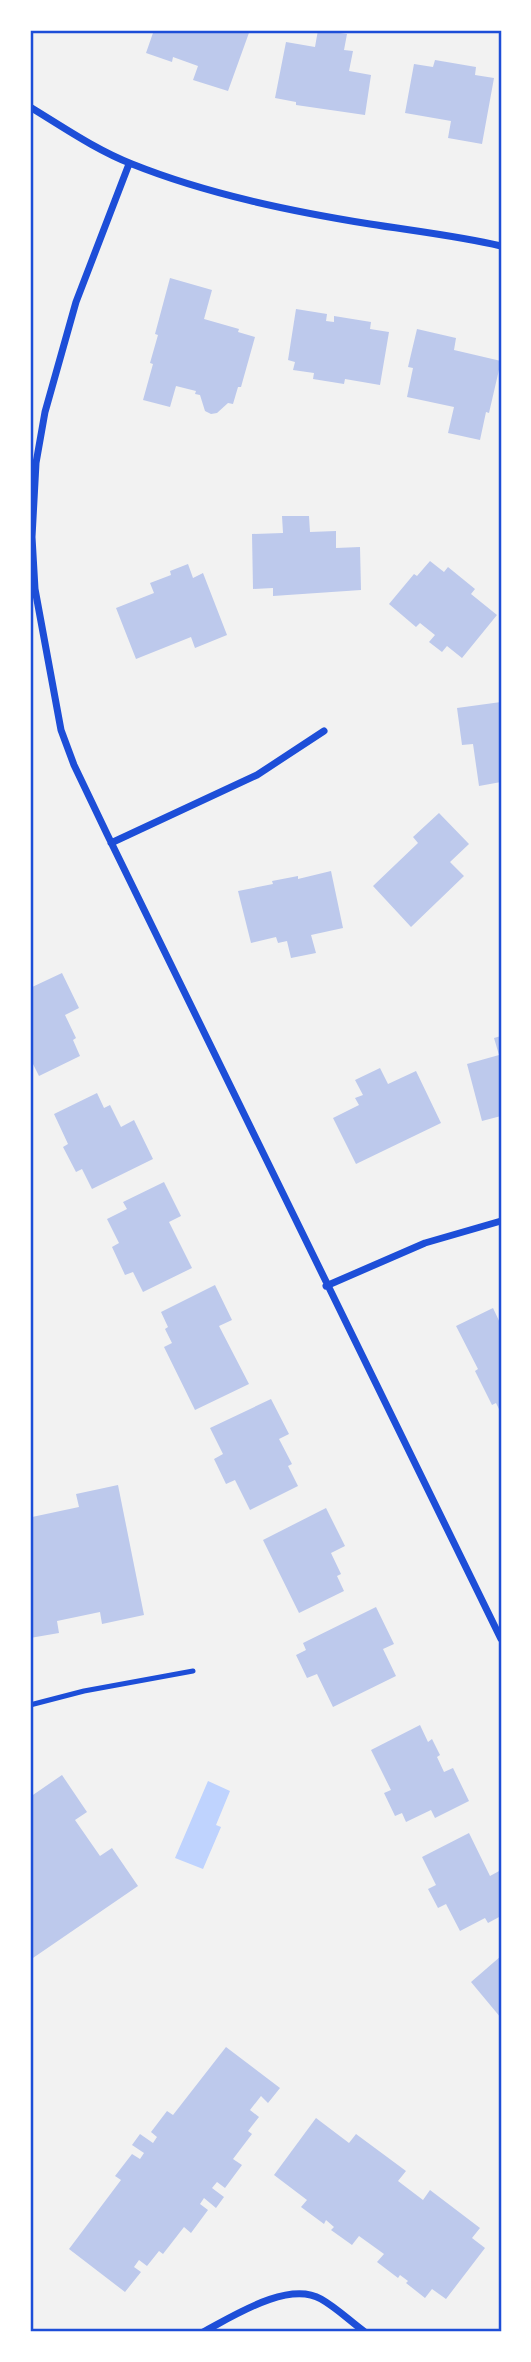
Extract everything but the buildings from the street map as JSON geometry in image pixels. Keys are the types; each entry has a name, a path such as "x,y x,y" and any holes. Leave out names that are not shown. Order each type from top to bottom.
{"street":[{"path":"30,107 130,164 229,195 366,223 501,246"},
{"path":"130,164 76,302 44,412 33,462 31,537 35,589 61,730 74,765 111,843 501,1639"},
{"path":"111,843 257,775 324,731"},
{"path":"326,1286 425,1243 501,1221"},
{"path":"203,2332 262,2302 281,2296 302,2295 319,2298 365,2332"}],"lane":[{"path":"30,1705 84,1691 193,1671"}],"water":[{"path":"208,1781 230,1791 216,1825 221,1827 203,1869 175,1858"}]}
